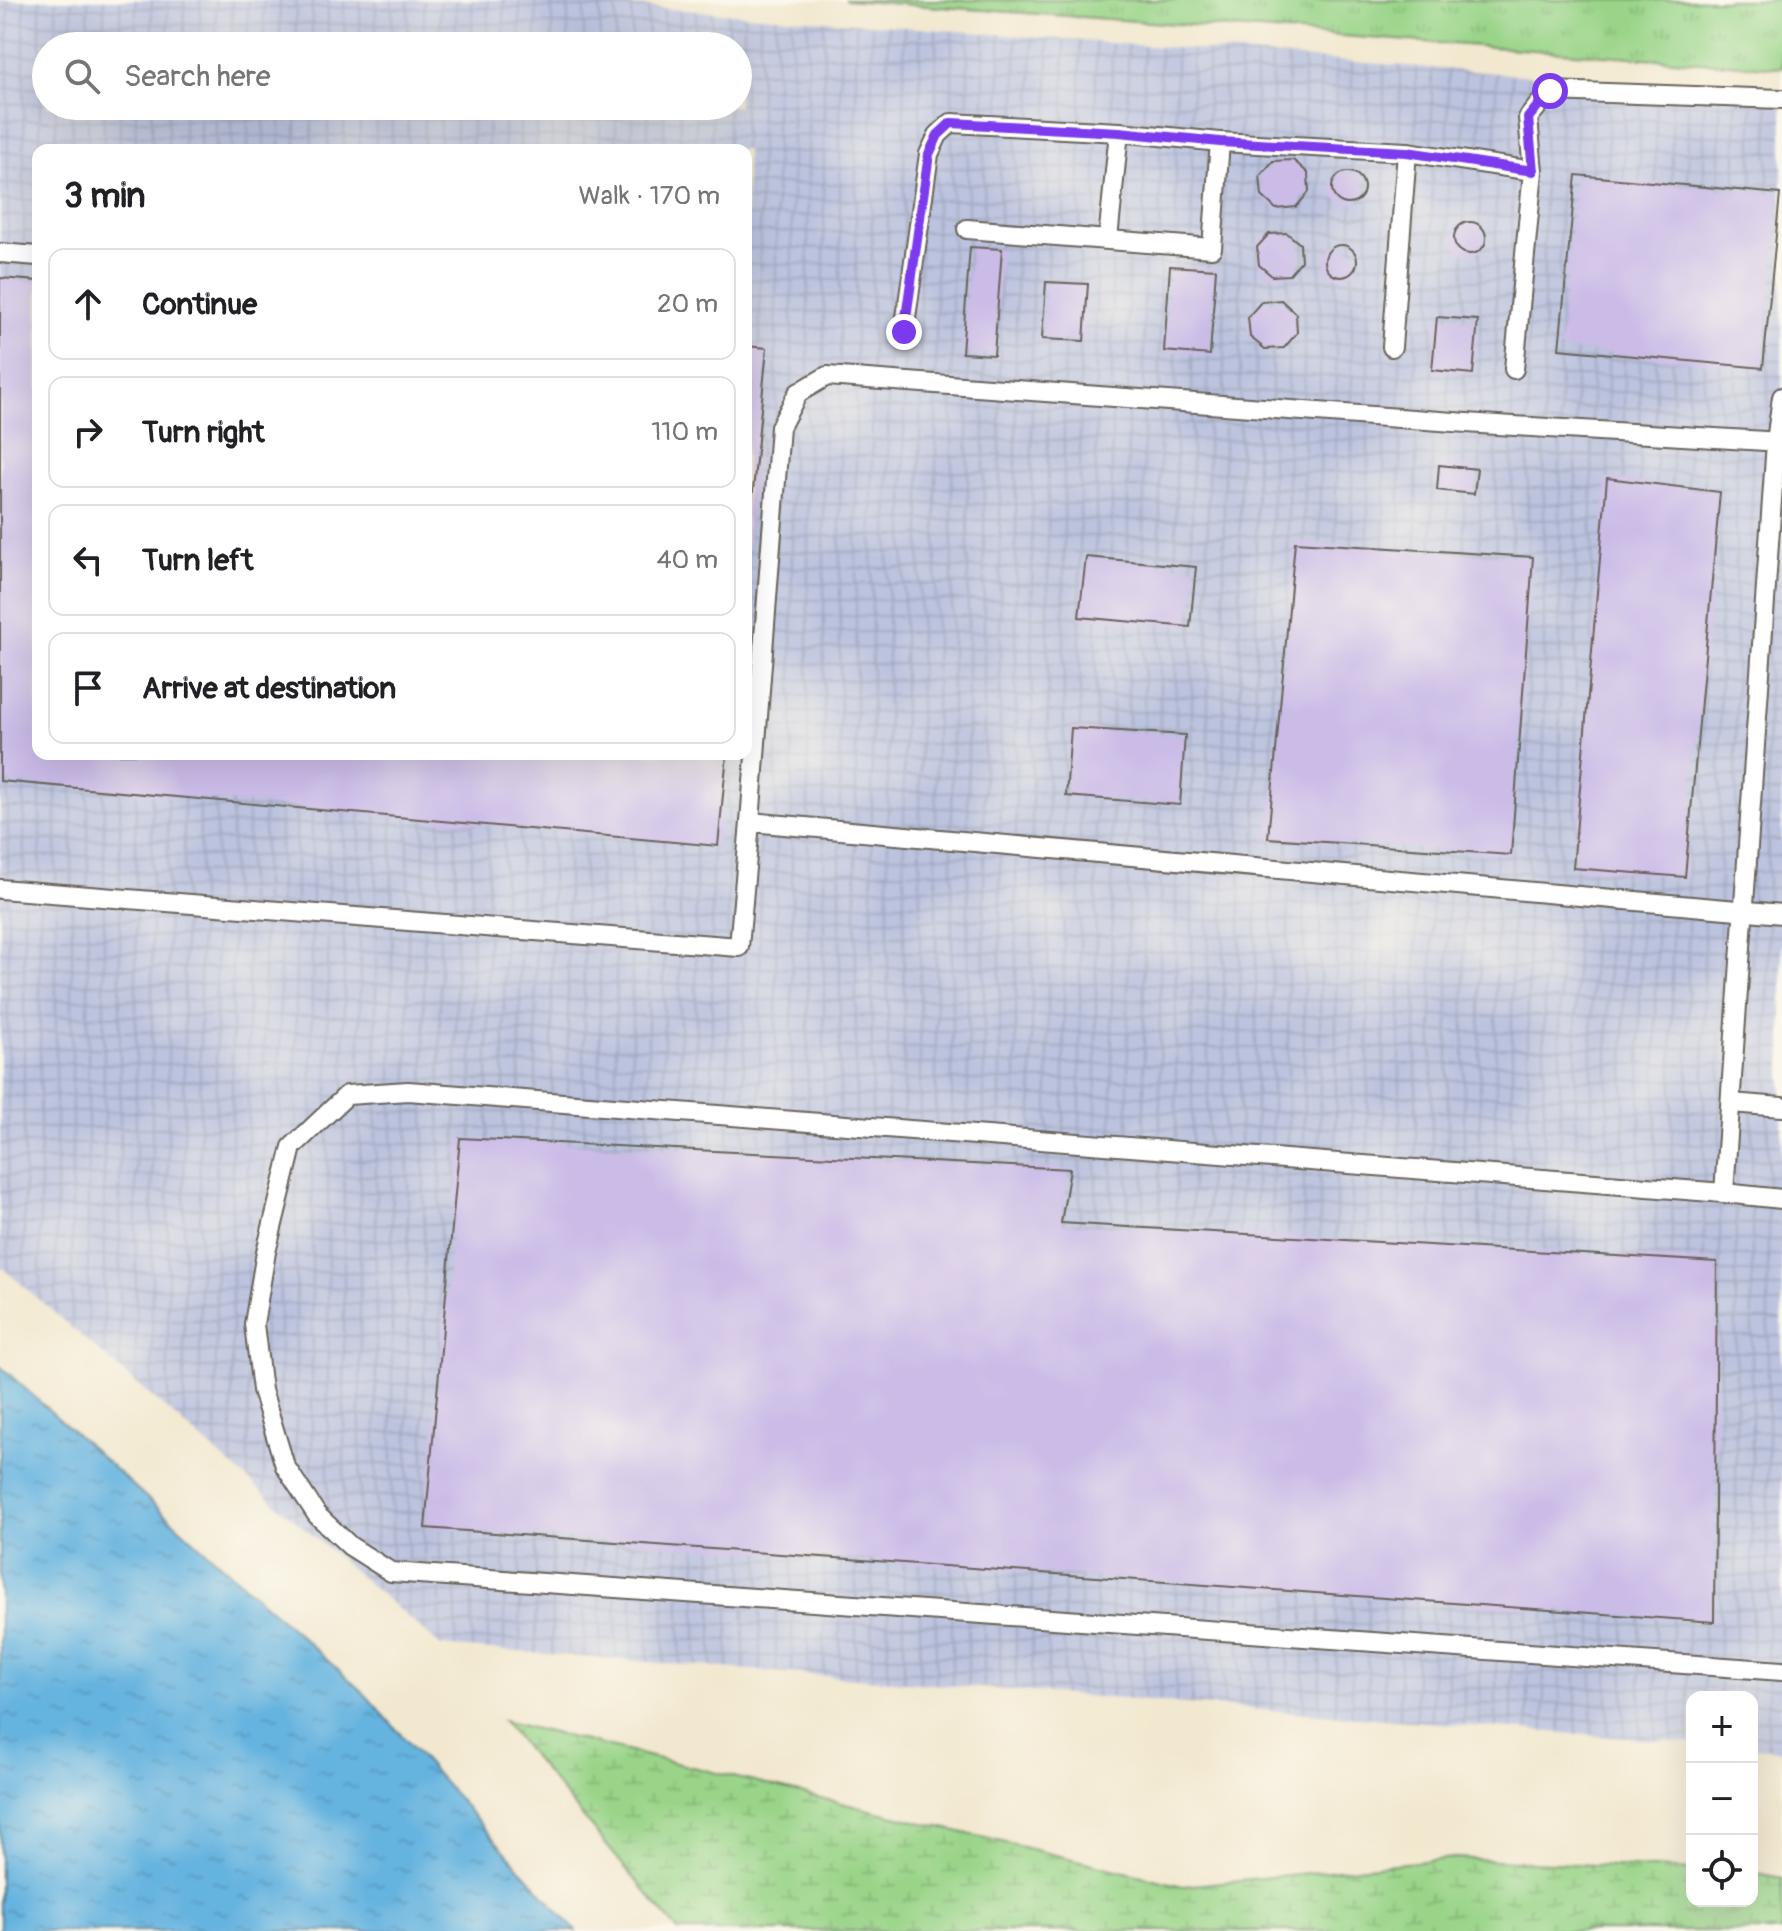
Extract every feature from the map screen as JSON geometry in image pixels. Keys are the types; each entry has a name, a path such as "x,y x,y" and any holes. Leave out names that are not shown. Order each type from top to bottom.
{"lane":[{"path":"1514,369 1533,171 1528,118 1550,91 1782,99"},
{"path":"904,332 929,154 938,135 951,123 1407,152 1533,171"},
{"path":"1108,239 1119,132"},
{"path":"967,229 1212,248 1220,142"},
{"path":"1392,347 1407,152"},
{"path":"0,253 32,256"},
{"path":"0,889 739,947 780,427 798,393 827,376 1481,424 1779,442"},
{"path":"1724,1193 1782,397"},
{"path":"750,822 1782,914"},
{"path":"1782,1199 408,1091 347,1095 292,1147 266,1252 254,1324 262,1390 285,1466 317,1515 350,1546 391,1572 1782,1671"},
{"path":"1731,1103 1782,1107"}],"shaded area":[{"path":"0,0 555,0 1782,95 1782,1750 1758,1748 1758,1691 1686,1691 1686,1743 441,1646 0,1266"}],"green space":[{"path":"845,0 1782,0 1782,68"},
{"path":"503,1721 1183,1886 1454,1858 1686,1870 1686,1907 1758,1907 1758,1873 1782,1878 1782,1931 678,1931"}],"water":[{"path":"0,1366 365,1694 576,1931 0,1931"}],"building":[{"path":"1293,160 1308,173 1309,192 1296,207 1276,209 1262,196 1260,176 1273,161"},
{"path":"1348,172 1359,177 1364,188 1359,199 1348,204 1337,199 1332,188 1337,177"},
{"path":"1576,175 1780,194 1763,368 1559,349"},
{"path":"1470,222 1482,226 1486,238 1482,250 1470,254 1458,250 1454,238 1458,226"},
{"path":"1287,233 1300,244 1301,261 1289,275 1272,276 1259,265 1257,247 1269,234"},
{"path":"1341,245 1353,249 1357,261 1353,273 1341,277 1329,273 1325,261 1329,249"},
{"path":"970,247 1002,249 994,355 962,353"},
{"path":"1170,266 1216,269 1210,355 1164,351"},
{"path":"0,278 32,281 32,760 726,760 718,846 0,781"},
{"path":"1046,282 1088,284 1084,341 1042,339"},
{"path":"1281,300 1296,314 1297,333 1284,348 1265,349 1250,337 1248,317 1261,302"},
{"path":"1437,317 1478,320 1473,374 1432,370"},
{"path":"752,347 767,348 752,501"},
{"path":"1439,465 1477,469 1474,494 1437,490"},
{"path":"1607,478 1720,492 1685,877 1573,868"},
{"path":"1295,542 1533,557 1511,855 1268,838"},
{"path":"1086,557 1196,567 1190,627 1079,617"},
{"path":"1071,728 1185,735 1180,805 1066,796"},
{"path":"460,1138 1070,1169 1061,1223 1717,1262 1714,1622 425,1528"}],"route":[{"path":"904,332 929,154 938,135 951,123 1407,152 1533,171 1528,118 1550,91"}]}
